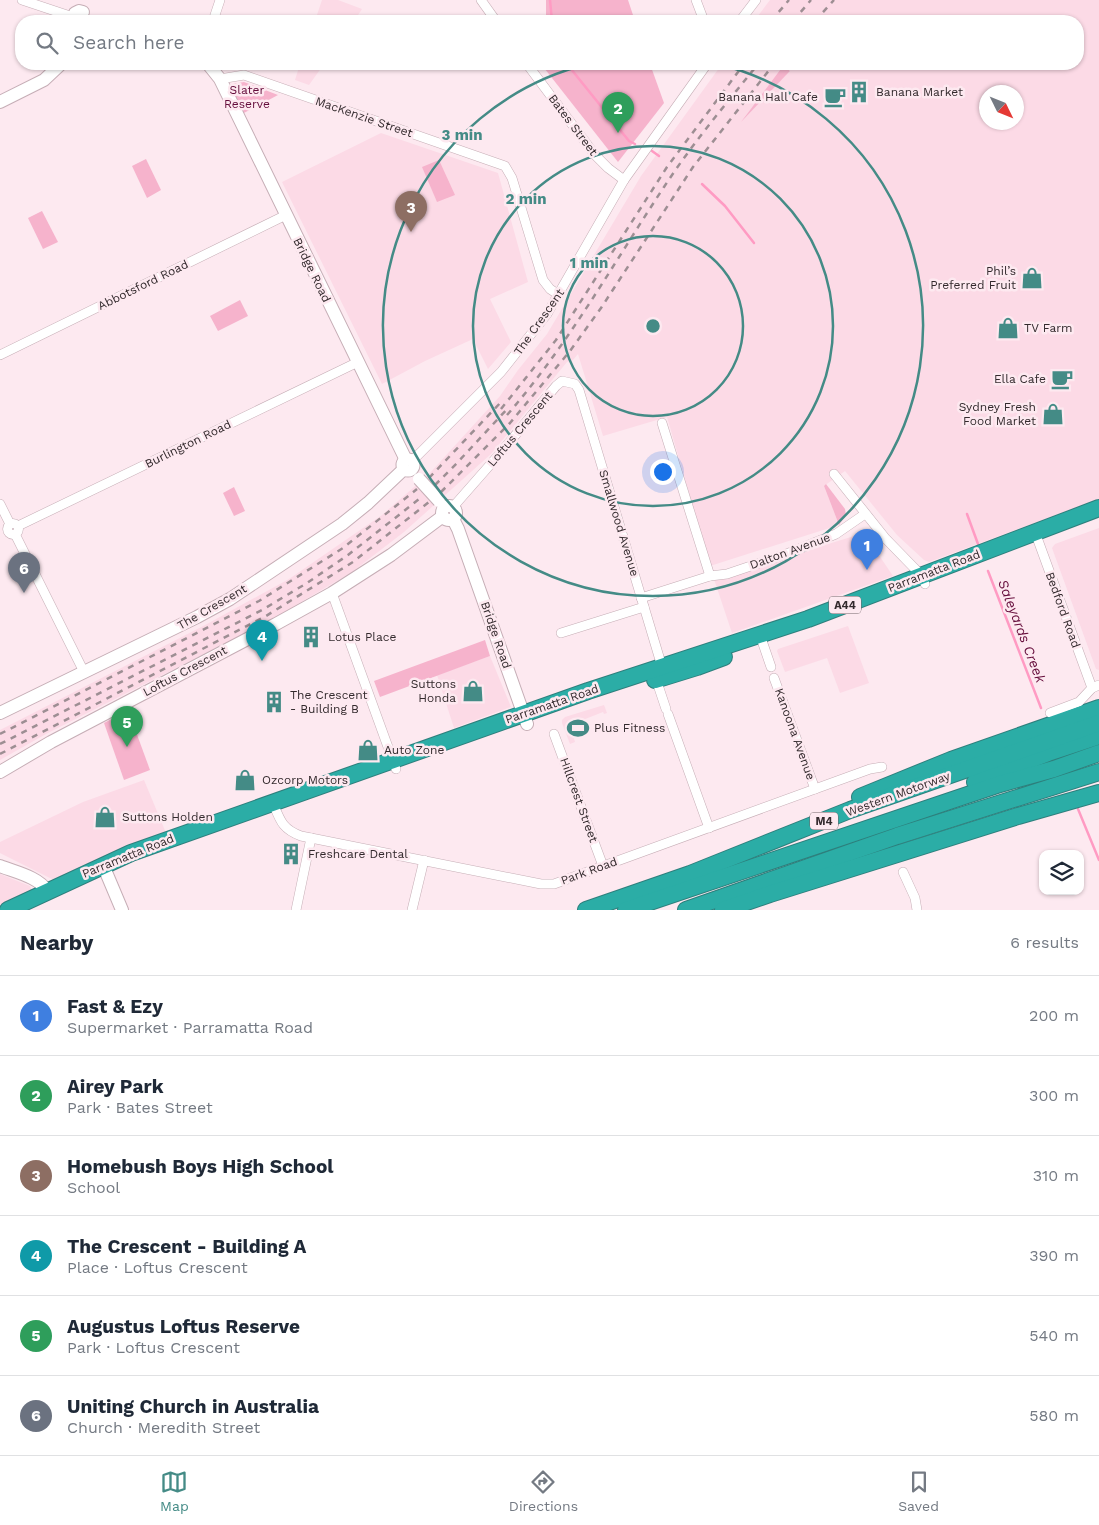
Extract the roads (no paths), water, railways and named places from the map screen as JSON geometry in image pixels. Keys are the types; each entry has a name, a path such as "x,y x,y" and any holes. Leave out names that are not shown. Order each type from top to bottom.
{"highway":[{"name":"Parramatta Road","path":"32,910 105,870 131,853 275,807 657,673 697,667 761,639 822,624 923,580 1037,536 1099,508"},
{"name":"Parramatta Road","path":"1037,536 1099,518"},
{"path":"1057,730 1099,708"},
{"name":"Western Motorway","path":"626,910 1000,784 1046,748 1057,730 1099,723"},
{"path":"1057,730 1099,736"},
{"name":"Western Motorway","path":"586,910 690,874 850,810 1046,748 1070,763 1099,753"},
{"path":"1087,793 1099,772"},
{"path":"723,910 991,825 1065,796 1087,793 1099,782"},
{"path":"686,910 897,836 1040,792 1065,796"},
{"name":"Parramatta Road","path":"8,910 47,891 105,870"}],"street":[{"path":"22,0 81,14"},
{"path":"215,15 220,0"},
{"path":"481,0 492,15"},
{"path":"696,0 702,15"},
{"path":"745,15 756,0"},
{"path":"0,102 44,80 55,70"},
{"path":"213,70 220,79"},
{"name":"Bates Street","path":"532,70 595,155 624,180"},
{"name":"The Crescent","path":"0,713 230,599 342,524 410,468 505,367 547,314 624,180 703,70"},
{"name":"MacKenzie Street","path":"220,79 244,75 505,166 512,178 543,280 550,289 559,295"},
{"name":"Bridge Road","path":"220,79 410,468 446,510 458,529 526,719"},
{"name":"Abbotsford Road","path":"0,356 286,215"},
{"name":"Burlington Road","path":"10,530 358,362"},
{"name":"Loftus Crescent","path":"0,772 59,738 332,593 392,555 446,510 556,386 562,381 570,382"},
{"name":"Smallwood Avenue","path":"570,382 575,384 579,390 660,661 657,673 667,712 709,828"},
{"path":"662,423 710,576"},
{"path":"834,474 865,514 923,580"},
{"path":"0,504 10,530 84,672"},
{"name":"Dalton Avenue","path":"641,598 710,576 727,574 836,534 865,514"},
{"name":"Bedford Road","path":"1037,536 1095,686"},
{"path":"332,593 395,764"},
{"path":"561,633 644,607"},
{"path":"761,639 771,667"},
{"name":"Kanoona Avenue","path":"774,678 816,789"},
{"path":"1057,730 1078,702 1095,686"},
{"name":"Hillcrest Street","path":"554,734 603,866"},
{"name":"Park Road","path":"275,807 281,823 292,833 541,884 554,884 870,769 882,767"},
{"path":"296,910 311,838"},
{"path":"412,910 424,860"},
{"path":"0,866 44,885 47,891"},
{"path":"105,870 122,910"},
{"path":"903,872 916,898 917,910"}],"waterway":[{"name":"Saleyards Creek","path":"550,0 551,15"},
{"name":"Saleyards Creek","path":"572,70 629,141 635,144"},
{"path":"652,151 659,156"},
{"name":"Saleyards Creek","path":"702,184 725,206 754,243"},
{"name":"Saleyards Creek","path":"967,514 978,544"},
{"name":"Saleyards Creek","path":"988,571 1041,708"},
{"name":"Saleyards Creek","path":"1078,809 1099,860"}],"railway":[{"path":"776,15 789,0"},
{"path":"798,15 811,0"},
{"path":"820,15 834,0"},
{"path":"501,409 556,340 667,167 740,70"},
{"path":"507,415 550,361 570,332 686,155 753,70"},
{"path":"441,492 510,423 570,351 601,308 693,167 769,70"},
{"path":"429,478 503,400"},
{"path":"435,485 509,407"},
{"path":"0,734 259,601 343,548 417,489"},
{"path":"0,744 262,610 348,555 423,496"},
{"path":"0,754 266,616 353,562 429,502"}],"place":[{"name":"Banana Market","path":"859,92"},
{"name":"Banana Hall Cafe","path":"835,97"},
{"name":"Airey Park","path":"618,133"},
{"name":"Homebush Boys High School","path":"411,232"},
{"name":"Phil’s Preferred Fruit","path":"1032,278"},
{"name":"TV Farm","path":"1008,328"},
{"name":"Ella Cafe","path":"1062,379"},
{"name":"Sydney Fresh Food Market","path":"1053,414"},
{"name":"Fast & Ezy","path":"867,570"},
{"name":"Uniting Church in Australia","path":"24,593"},
{"name":"Lotus Place","path":"311,637"},
{"name":"The Crescent - Building A","path":"262,661"},
{"name":"Suttons Honda","path":"473,691"},
{"name":"The Crescent - Building B","path":"274,702"},
{"name":"Plus Fitness","path":"578,728"},
{"name":"Augustus Loftus Reserve","path":"127,747"},
{"name":"Auto Zone","path":"368,750"},
{"name":"Ozcorp Motors","path":"245,780"},
{"name":"Suttons Holden","path":"105,817"},
{"name":"Freshcare Dental","path":"291,854"}],"park label":[{"name":"Slater Reserve","path":"247,97"}]}
